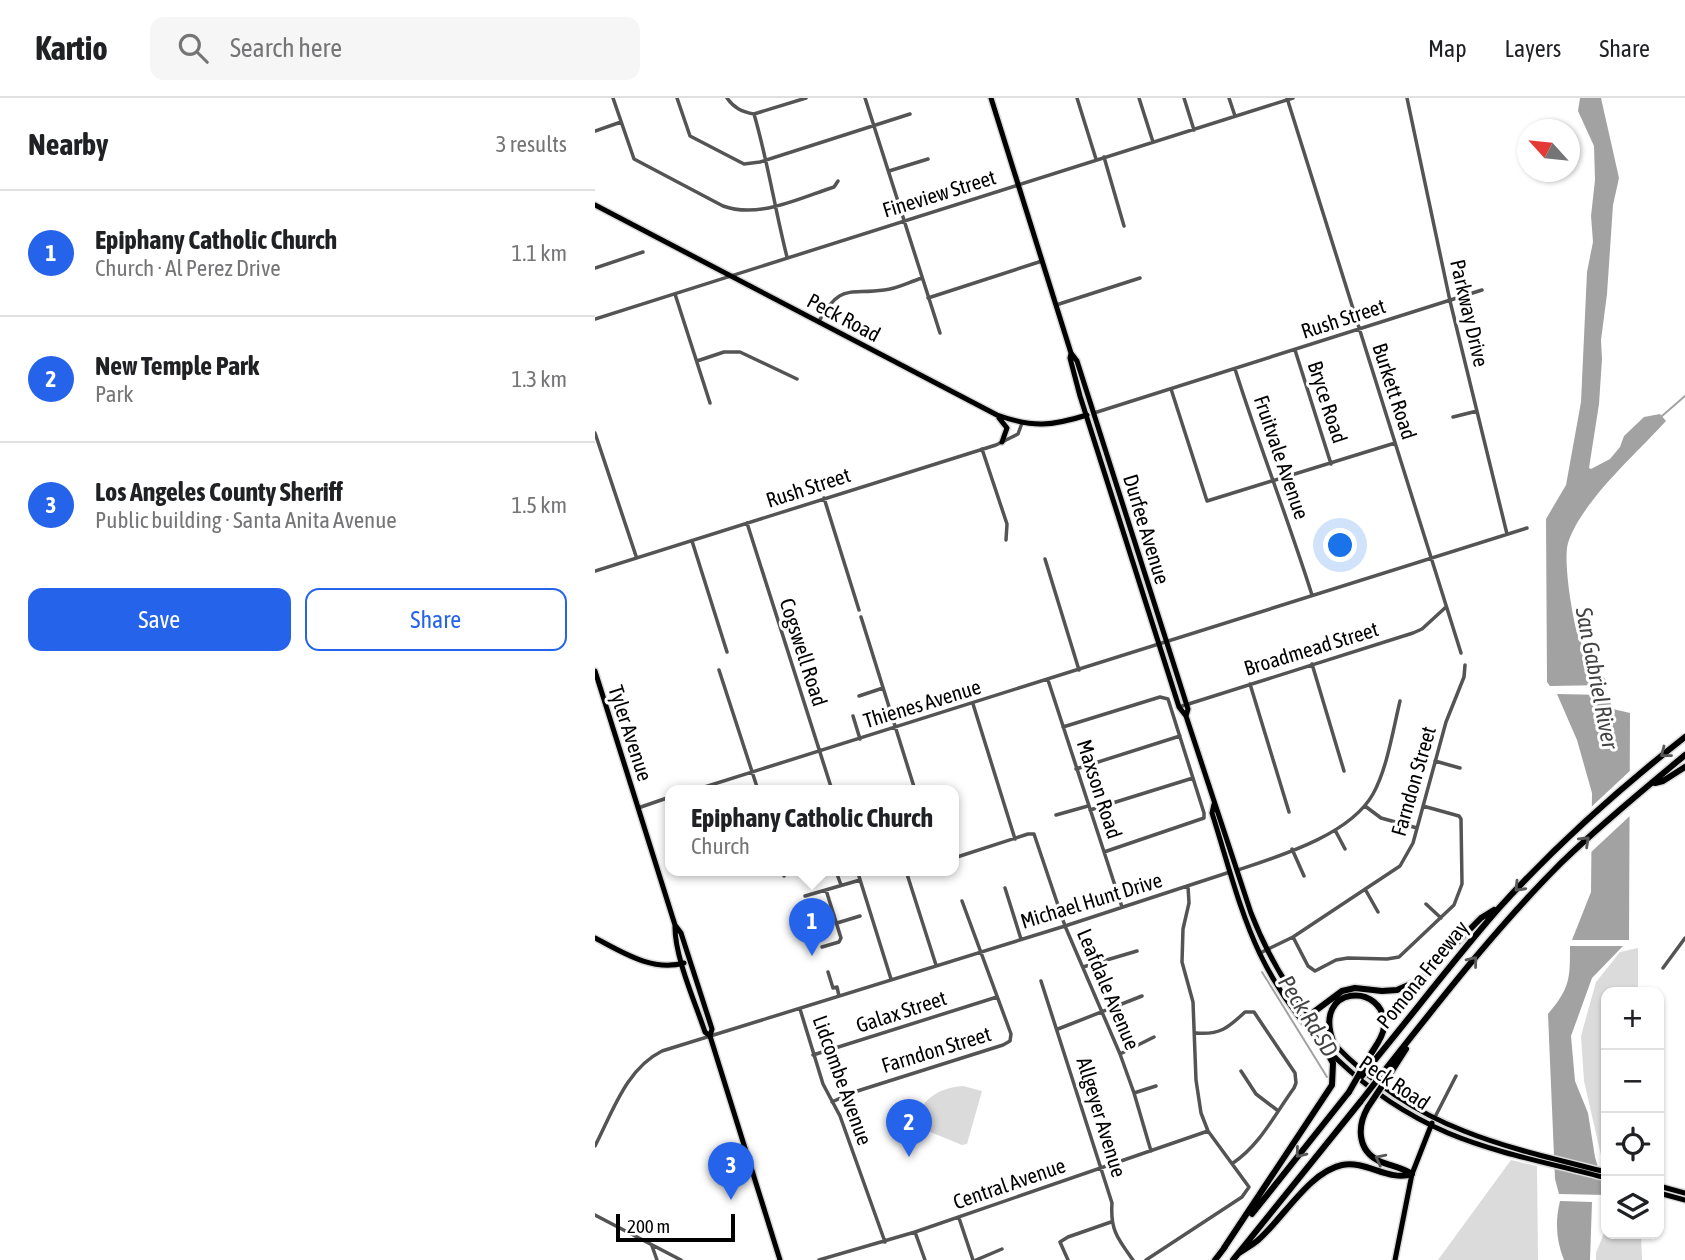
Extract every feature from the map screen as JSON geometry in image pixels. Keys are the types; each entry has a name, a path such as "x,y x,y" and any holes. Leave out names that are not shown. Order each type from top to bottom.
{"highway":[{"name":"Pomona Freeway","path":"1215,1260 1349,1092 1371,1059 1501,905 1597,810 1685,737"},
{"name":"Pomona Freeway","path":"1233,1260 1354,1109 1388,1072 1430,1014 1496,934 1583,842 1685,755"},
{"path":"1647,786 1663,781 1685,767"},
{"path":"1305,1018 1342,990 1355,988 1390,991 1413,985 1481,918 1501,905"},
{"path":"1334,1044 1328,1026 1331,1011 1347,996 1365,997 1380,1009 1384,1028 1371,1059"},
{"path":"1224,1248 1332,1085 1333,1063 1320,1040"},
{"path":"1388,1072 1361,1124 1364,1146 1375,1159 1412,1174"},
{"path":"1239,1253 1257,1241 1316,1179 1335,1167 1357,1165 1402,1177 1412,1174"}],"main road":[{"name":"Durfee Avenue","path":"991,98 1056,305 1094,414 1163,644 1179,707 1186,716"},
{"name":"Peck Road","path":"595,205 997,415 1023,423 1053,425 1094,414"},
{"name":"Durfee Avenue","path":"1072,354 1070,358 1086,416 1186,705 1186,716 1214,804 1212,813 1234,871"},
{"path":"997,415 1007,428 1002,443"},
{"name":"Tyler Avenue","path":"595,671 675,925 674,937 686,963 705,1032 710,1036 780,1260"},
{"name":"Peck Road","path":"1234,871 1266,949 1305,1018 1341,1063 1365,1083 1431,1125 1482,1145 1601,1171"},
{"name":"Peck Road","path":"1234,871 1260,953 1277,984 1305,1018 1378,1082 1435,1117 1482,1137 1601,1176"},
{"path":"595,938 640,961 674,965 686,963"},
{"path":"1395,1260 1412,1174 1435,1117"},
{"path":"1664,1187 1685,1193"},
{"path":"1664,1194 1685,1200"}],"street":[{"path":"613,98 632,155 646,167 730,209 751,211 774,206 834,187 838,181"},
{"path":"677,98 690,136 744,164 767,160 910,114"},
{"path":"727,98 743,112 754,114 806,98"},
{"path":"865,98 940,333"},
{"path":"1077,98 1096,160"},
{"path":"1139,98 1153,142"},
{"path":"1184,98 1194,130"},
{"path":"1229,98 1235,116"},
{"name":"Fineview Street","path":"595,319 1293,98"},
{"name":"Parkway Drive","path":"1407,98 1450,301 1507,534"},
{"name":"Burkett Road","path":"1287,99 1461,653"},
{"path":"754,114 767,160 774,206 787,257"},
{"path":"595,131 621,122"},
{"path":"1104,157 1124,226"},
{"path":"889,171 927,159"},
{"path":"595,268 643,252"},
{"path":"928,298 1042,261"},
{"path":"819,321 831,302 846,292 890,289 922,278"},
{"path":"1056,305 1140,278"},
{"name":"Rush Street","path":"1094,414 1482,290"},
{"path":"675,294 710,404"},
{"name":"Bryce Road","path":"1295,350 1331,464"},
{"path":"697,361 724,352 740,352 797,379"},
{"name":"Fruitvale Avenue","path":"1235,369 1312,595"},
{"path":"1171,389 1207,501 1395,443"},
{"path":"1453,417 1477,411"},
{"name":"Rush Street","path":"595,571 1002,443 1018,434 1023,423"},
{"path":"596,437 636,556"},
{"path":"982,449 1007,524 1006,540"},
{"path":"824,498 859,610"},
{"name":"Cogswell Road","path":"747,523 830,785"},
{"name":"Thienes Avenue","path":"712,785 1527,528"},
{"path":"692,541 727,652"},
{"path":"1045,559 1079,670"},
{"name":"Broadmead Street","path":"1179,707 1413,633 1422,629 1446,607"},
{"path":"861,617 913,785"},
{"path":"1312,664 1345,771"},
{"name":"Farndon Street","path":"1260,953 1293,937 1406,860 1446,722 1464,677 1465,665"},
{"path":"719,670 757,785"},
{"name":"Maxson Road","path":"1048,680 1122,907"},
{"path":"1250,684 1289,812"},
{"path":"859,696 883,688"},
{"path":"1063,727 1164,696 1168,699 1204,818 1104,852"},
{"name":"Michael Hunt Drive","path":"595,1146 631,1075 645,1060 662,1051 1234,871 1335,830 1351,820 1364,806 1379,779 1401,701"},
{"path":"959,856 1015,839 972,704"},
{"path":"853,716 860,739"},
{"path":"1076,768 1180,736"},
{"path":"1435,761 1460,768"},
{"path":"1056,815 1193,778"},
{"path":"638,808 665,799"},
{"path":"1364,806 1381,818 1417,828"},
{"path":"1293,937 1308,966 1315,971 1336,960 1348,958 1399,957 1454,905 1461,891 1461,819 1459,816 1423,806"},
{"path":"1335,830 1345,849"},
{"name":"Leafdale Avenue","path":"1015,839 1034,834 1037,840 1065,926 1120,1054 1151,1151"},
{"path":"1292,849 1304,876"},
{"path":"838,876 841,885"},
{"path":"859,876 891,979"},
{"path":"908,876 936,965"},
{"path":"806,895 860,880"},
{"path":"1146,1260 1242,1197 1249,1187 1208,1131 1201,1113 1196,1080 1193,1002 1182,962 1183,929 1189,903 1188,886"},
{"path":"1005,888 1021,939"},
{"path":"822,947 841,939 826,890"},
{"path":"1364,890 1378,912"},
{"path":"962,901 997,997"},
{"path":"1426,904 1441,918"},
{"path":"813,922 834,915"},
{"path":"837,923 860,916"},
{"path":"1663,968 1685,938"},
{"path":"1083,967 1137,951"},
{"path":"828,972 831,984 833,988 837,987 839,996"},
{"name":"Allgeyer Avenue","path":"1041,981 1112,1203 1111,1223 1133,1260"},
{"path":"1058,1029 1142,996"},
{"name":"Farndon Street","path":"832,1101 1010,1041 1011,1034 997,997"},
{"name":"Galax Street","path":"813,1055 997,997"},
{"name":"Lidcombe Avenue","path":"800,1009 823,1084 840,1116 885,1242"},
{"path":"1195,1033 1222,1031 1245,1012 1251,1011 1257,1014 1295,1073 1296,1083 1253,1148 1233,1163"},
{"path":"1120,1054 1154,1037"},
{"path":"1241,1072 1256,1094 1278,1111"},
{"path":"1435,1117 1456,1076"},
{"path":"1134,1093 1156,1086"},
{"name":"Central Avenue","path":"819,1260 915,1233 1208,1131"},
{"path":"595,1215 681,1260"},
{"path":"959,1217 975,1260 1002,1249"},
{"path":"1068,1260 1060,1242 1067,1237 1111,1223"},
{"path":"915,1233 925,1260"},
{"path":"651,1244 657,1260"}],"shaded area":[{"path":"1638,948 1638,987 1601,987 1601,1155 1584,1081 1581,1036 1596,982 1620,952"},
{"path":"963,1086 982,1091 967,1144 962,1145 911,1124 920,1108 931,1097 945,1089"},
{"path":"1511,1160 1537,1166 1538,1260 1438,1260"},
{"path":"1602,1239 1641,1239 1642,1260 1596,1260"}],"water":[{"name":"San Gabriel River","path":"1580,98 1601,98 1619,178 1613,205 1601,340 1599,404 1589,468 1610,459 1620,447 1624,436 1644,417 1660,414 1666,421 1597,495 1575,527 1568,543 1569,589 1578,635 1609,685 1550,686 1547,682 1546,519 1566,485 1581,402 1587,272 1593,242 1591,216 1595,180 1594,146 1578,111"},
{"path":"1557,694 1607,695 1613,709 1630,713 1629,940 1572,940 1591,892 1592,793 1577,740"},
{"path":"1570,946 1623,946 1592,978 1571,1036 1575,1081 1588,1113 1601,1178 1601,1195 1559,1194 1555,1179 1548,1014 1565,990 1570,967"},
{"path":"1560,1201 1592,1202 1590,1260 1564,1260 1557,1231"}],"pier":[{"path":"1633,768 1633,813 1588,855 1588,810"}],"waterway":[{"path":"1662,416 1685,396"},
{"name":"Peck Rd SD","path":"1262,972 1327,1077"}],"place":[{"name":"Epiphany Catholic Church","path":"812,956"},
{"name":"New Temple Park","path":"909,1157"},
{"name":"Los Angeles County Sheriff","path":"731,1200"}]}
